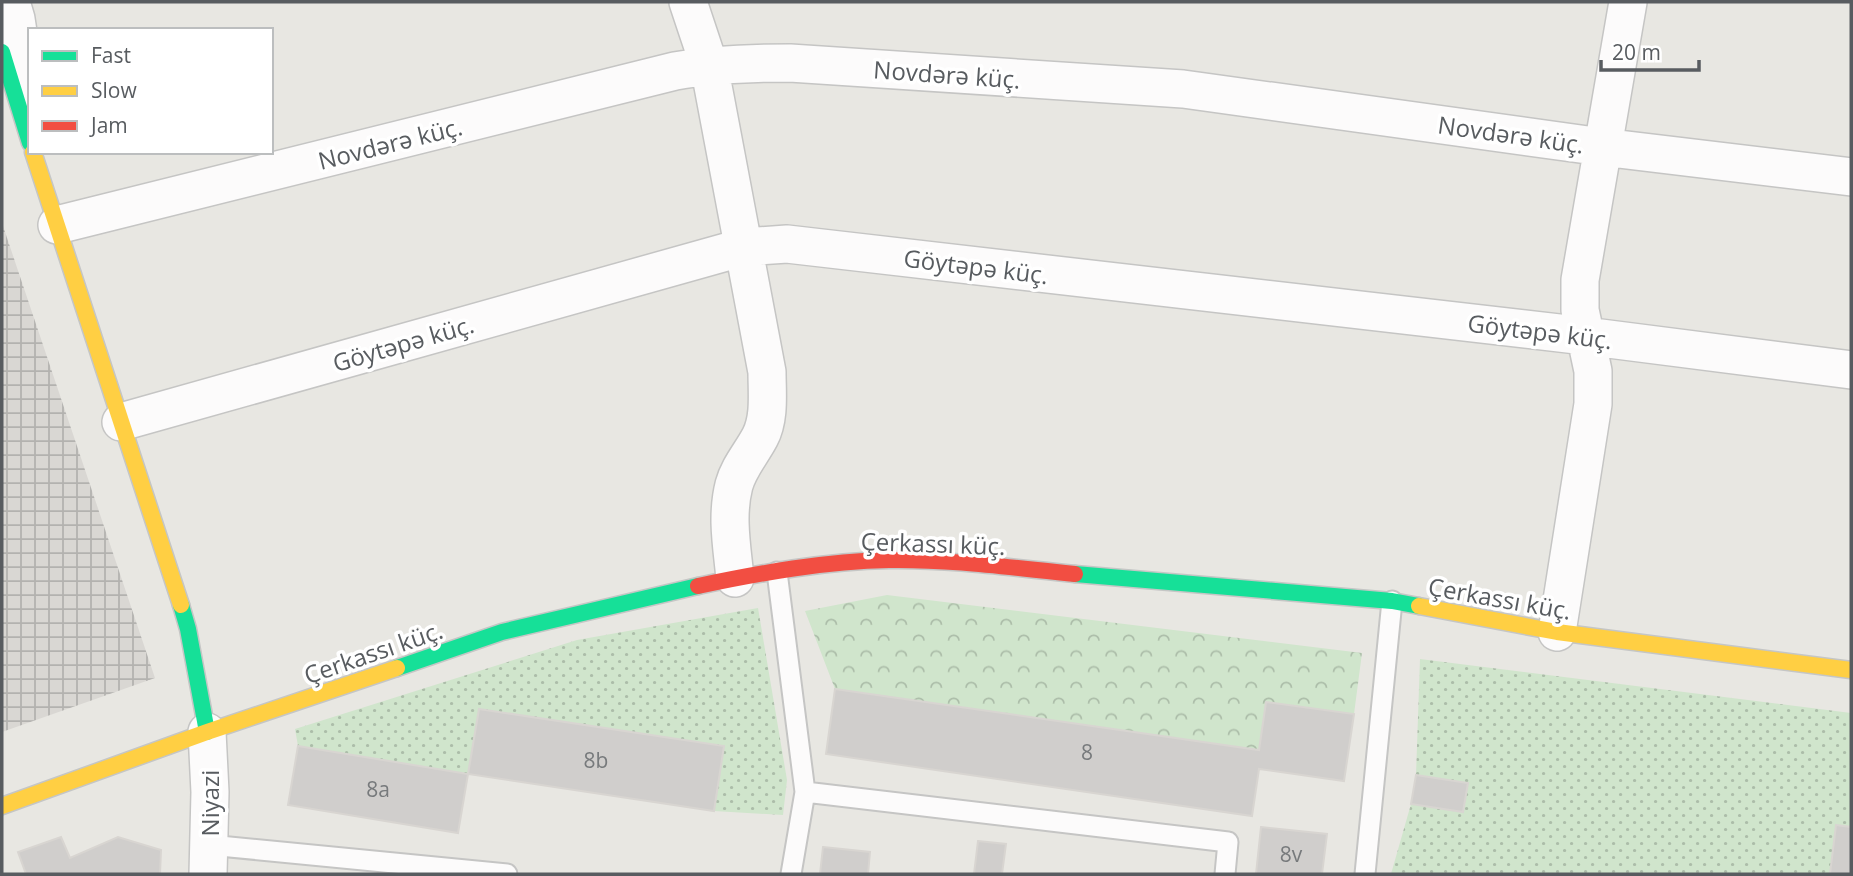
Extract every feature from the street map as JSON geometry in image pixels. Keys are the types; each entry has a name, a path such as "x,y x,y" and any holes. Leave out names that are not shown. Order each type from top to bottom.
{"street":[{"path":"11,2 28,98"},
{"path":"688,2 709,65 767,372 767,413 761,435 742,464 734,486 729,517 735,578"},
{"path":"1557,632 1593,404 1593,371 1580,310 1580,280 1628,2"},
{"path":"2,52 28,135"},
{"name":"Novdərə küç.","path":"57,225 675,71 709,65 790,63 1183,89 1602,147 1851,177"},
{"path":"2,112 28,146"},
{"path":"34,154 188,629 207,732"},
{"name":"Göytəpə küç.","path":"121,422 744,247 787,244 1585,336 1851,370"},
{"name":"Çerkassı küç.","path":"2,806 207,732 502,632 735,578 887,560 927,561 1392,601 1557,632 1851,670"},
{"name":"Niyazi","path":"207,732 209,860"}],"lane":[{"path":"777,572 804,792 790,874"},
{"path":"1365,874 1392,601"},
{"path":"804,792 1228,842 1225,874"},
{"path":"209,860 507,874"}],"shaded area":[{"path":"2,223 155,678 2,732"}],"green space":[{"path":"887,595 1362,653 1354,714 1267,702 1259,750 835,689 805,611"},
{"path":"758,608 787,780 783,815 714,811 724,746 479,709 468,774 298,746 295,729 577,640"},
{"path":"1420,659 1851,713 1851,827 1836,826 1830,874 1391,874 1411,804 1462,812 1467,783 1416,775"}],"building":[{"path":"835,689 1259,750 1266,702 1354,714 1344,781 1259,769 1252,816 826,754"},
{"path":"479,709 724,746 714,811 468,774"},
{"path":"298,746 468,774 458,833 288,805"},
{"path":"1416,775 1468,783 1463,812 1411,804"},
{"path":"1836,825 1851,827 1851,874 1830,874"},
{"path":"1261,827 1327,834 1322,874 1256,874"},
{"path":"61,837 70,858 118,837 161,850 160,874 26,874 18,852"},
{"path":"978,841 1006,844 1002,874 974,874"},
{"path":"823,847 870,852 868,874 820,874"}],"traffic: fast":[{"path":"2,52 28,136"},
{"path":"1075,574 1392,601 1419,606"},
{"path":"397,668 502,632 698,586"},
{"path":"181,605 207,732"}],"traffic: slow":[{"path":"34,154 181,605"},
{"path":"1419,606 1557,632 1851,670"},
{"path":"2,806 207,732 397,668"}],"traffic: jam":[{"path":"698,586 793,568 889,560 959,562 1075,574"}]}
